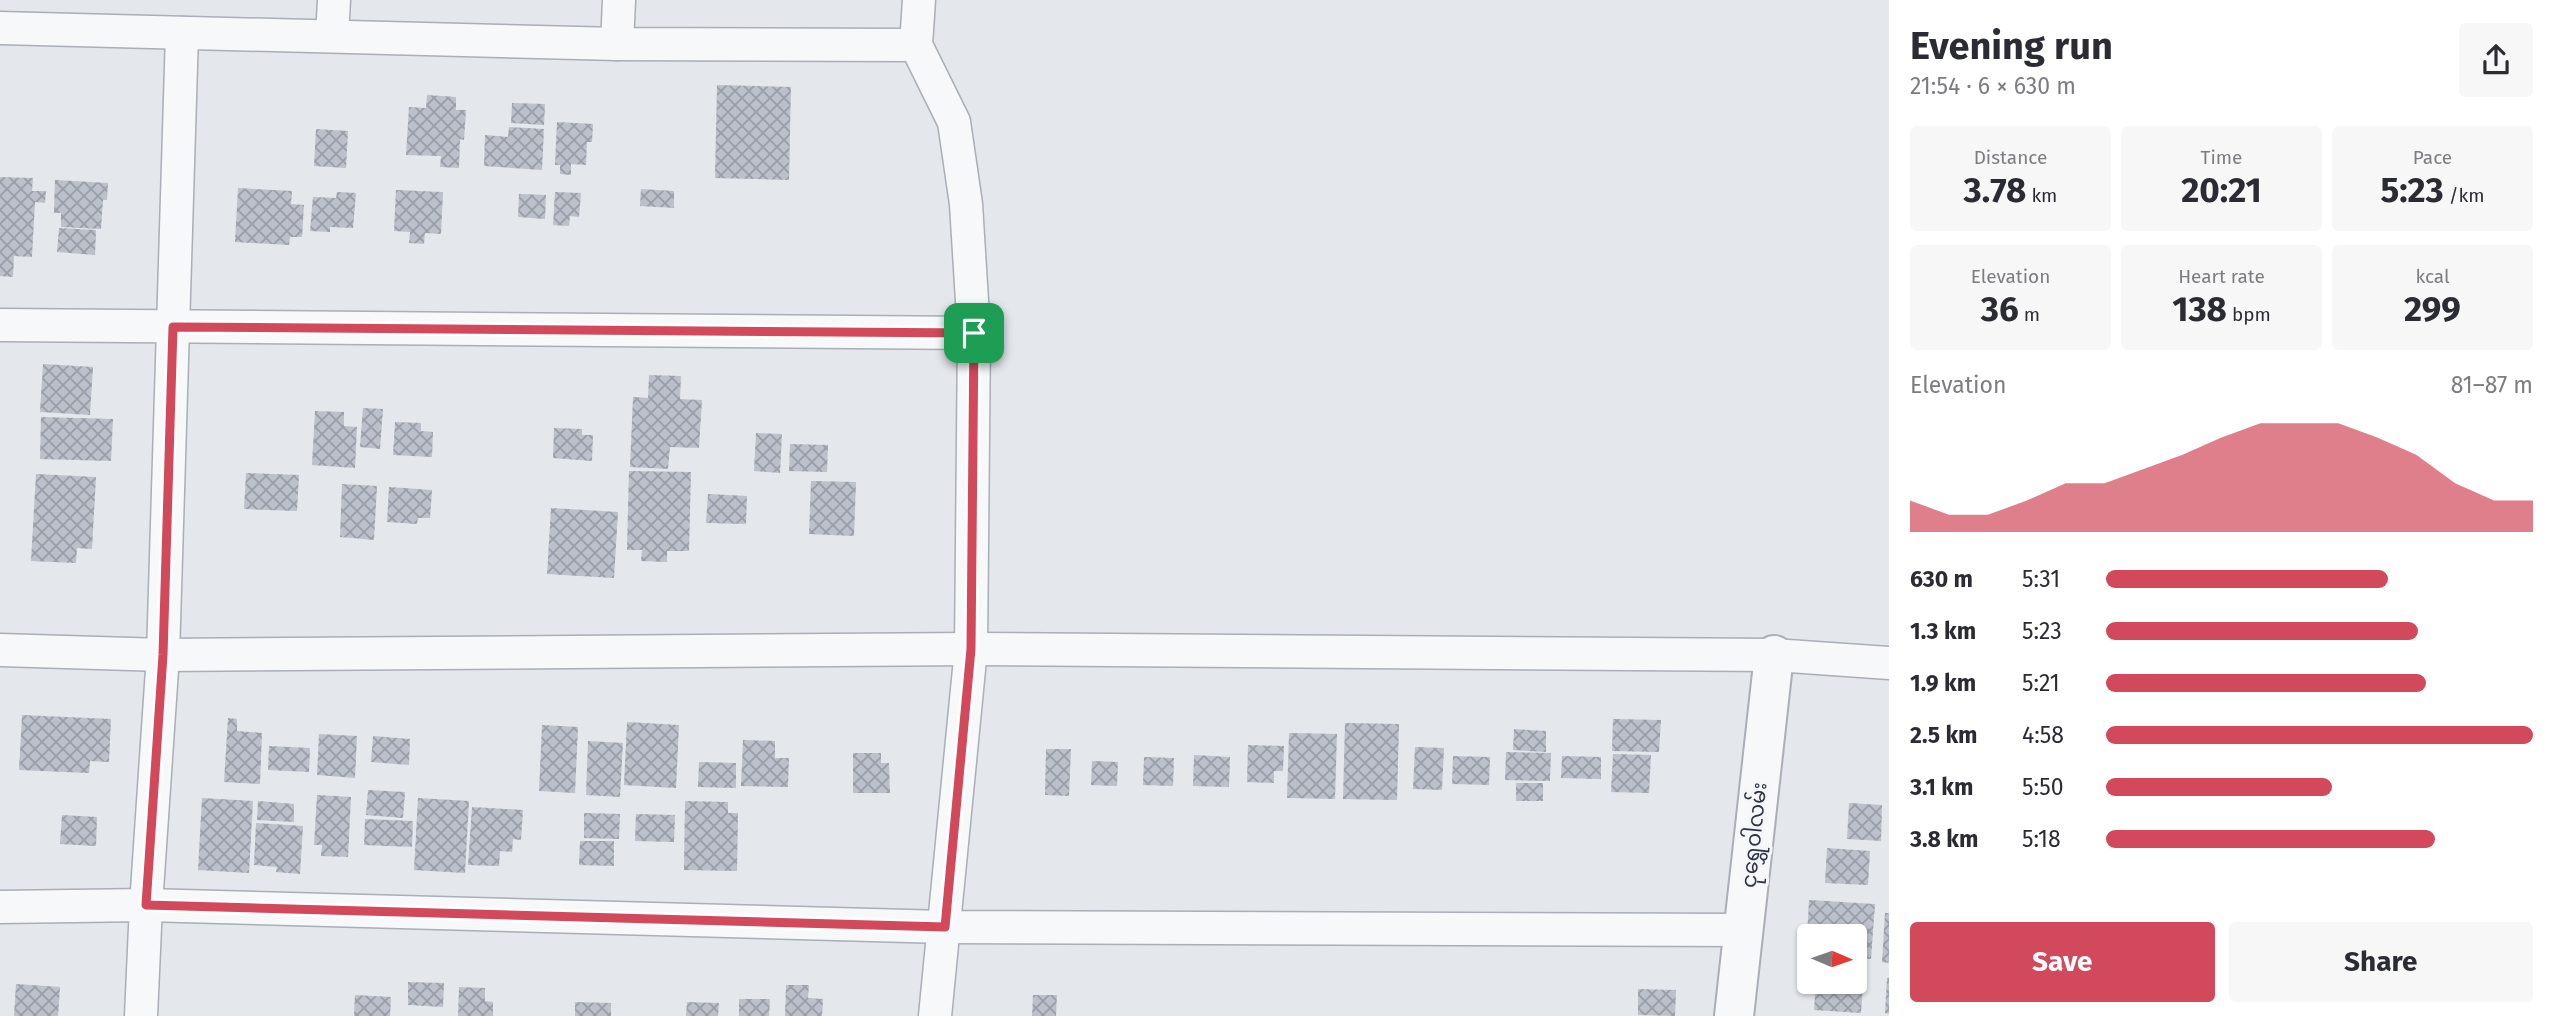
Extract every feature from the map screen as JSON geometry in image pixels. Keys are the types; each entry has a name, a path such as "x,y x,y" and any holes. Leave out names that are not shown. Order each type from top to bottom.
{"street":[{"path":"332,37 334,0"},
{"path":"617,44 619,0"},
{"path":"919,0 916,45 954,122 966,204 974,333 971,649 935,1016"},
{"path":"0,28 617,44 916,45"},
{"path":"141,1016 163,655 182,33"},
{"path":"0,325 974,333"},
{"path":"0,650 163,655 971,649 1774,655 1889,663"},
{"name":"ငုရွှေဝါလမ်း","path":"1734,1016 1774,655"},
{"path":"0,907 146,905 945,927 1743,930"}],"building":[{"path":"717,85 791,87 789,180 715,178"},
{"path":"427,95 456,97 456,110 466,110 464,140 460,139 459,168 440,167 441,156 406,155 409,107 426,108"},
{"path":"512,103 545,104 544,125 511,123"},
{"path":"557,122 593,124 592,142 587,142 586,165 571,164 571,175 560,174 560,165 555,165"},
{"path":"509,127 544,129 542,170 484,166 485,135 508,137"},
{"path":"316,129 348,131 346,168 314,166"},
{"path":"0,177 33,178 32,191 46,191 45,203 35,202 32,257 14,256 13,277 0,276"},
{"path":"55,180 108,183 107,200 103,200 101,229 61,227 61,213 54,213"},
{"path":"238,188 292,191 291,204 304,205 302,237 290,237 289,245 235,242"},
{"path":"641,189 674,191 674,208 640,206"},
{"path":"396,190 443,192 441,234 425,233 424,244 409,243 410,232 394,231"},
{"path":"337,192 356,193 353,228 330,227 330,232 310,231 313,197 336,198"},
{"path":"555,192 581,193 579,217 570,216 569,226 553,225"},
{"path":"519,194 546,195 545,219 518,217"},
{"path":"59,228 96,230 95,255 57,252"},
{"path":"43,364 93,367 90,415 40,412"},
{"path":"649,375 681,376 680,399 702,400 699,448 670,447 668,469 630,467 633,397 648,398"},
{"path":"363,408 383,409 380,449 360,447"},
{"path":"315,411 344,412 344,426 357,427 355,468 312,465"},
{"path":"41,417 113,419 111,461 40,459"},
{"path":"395,422 421,423 421,431 433,432 432,457 393,455"},
{"path":"554,428 582,429 582,435 593,435 592,461 553,458"},
{"path":"756,433 782,434 780,473 754,471"},
{"path":"790,444 828,445 827,472 789,471"},
{"path":"629,471 691,472 689,551 667,551 667,562 641,561 642,550 627,550"},
{"path":"246,473 299,475 297,511 244,509"},
{"path":"36,474 96,477 92,549 77,548 76,563 31,561"},
{"path":"811,481 856,482 854,536 809,534"},
{"path":"342,484 377,486 374,540 340,537"},
{"path":"389,487 432,490 430,518 418,518 417,524 387,522"},
{"path":"708,494 747,496 746,524 706,523"},
{"path":"551,508 618,512 614,578 547,574"},
{"path":"22,715 111,719 109,762 90,761 89,773 19,770"},
{"path":"228,718 237,719 237,731 262,733 260,784 224,782"},
{"path":"1613,719 1661,720 1659,752 1612,751"},
{"path":"627,722 679,725 676,788 624,785"},
{"path":"1345,723 1399,724 1397,800 1343,799"},
{"path":"542,725 578,727 575,793 539,791"},
{"path":"1514,729 1546,731 1546,752 1513,750"},
{"path":"1289,733 1337,734 1335,799 1287,798"},
{"path":"319,734 357,736 355,778 317,775"},
{"path":"373,736 410,739 409,765 371,762"},
{"path":"743,740 775,741 775,758 789,758 788,787 741,786"},
{"path":"588,741 623,743 620,797 586,795"},
{"path":"1248,745 1284,746 1283,771 1274,771 1274,783 1247,782"},
{"path":"269,746 310,748 309,772 268,770"},
{"path":"1415,747 1444,748 1442,790 1413,789"},
{"path":"1046,749 1071,749 1069,796 1045,795"},
{"path":"1506,752 1551,753 1550,781 1505,780"},
{"path":"853,753 881,753 881,763 889,763 890,793 853,793"},
{"path":"1613,754 1651,755 1649,793 1611,792"},
{"path":"1194,755 1230,757 1229,787 1193,786"},
{"path":"1453,756 1490,757 1489,785 1452,784"},
{"path":"1562,756 1601,757 1601,779 1561,778"},
{"path":"1144,757 1174,758 1173,786 1143,785"},
{"path":"1092,761 1118,762 1117,786 1091,785"},
{"path":"699,762 736,763 736,788 698,787"},
{"path":"1516,783 1543,783 1543,801 1516,801"},
{"path":"368,790 405,792 403,818 366,815"},
{"path":"317,795 351,797 348,857 321,856 322,845 314,845"},
{"path":"202,798 253,801 249,873 198,870"},
{"path":"418,798 469,801 465,873 414,870"},
{"path":"258,801 294,804 294,822 257,820"},
{"path":"685,801 728,802 728,813 738,813 737,871 684,870"},
{"path":"1849,803 1882,805 1881,841 1847,839"},
{"path":"472,807 523,810 521,840 513,839 512,852 500,851 499,866 468,865"},
{"path":"584,813 620,814 619,839 584,838"},
{"path":"636,814 675,815 674,842 635,841"},
{"path":"62,815 97,817 96,846 60,844"},
{"path":"365,819 413,821 412,847 364,845"},
{"path":"256,823 303,826 300,874 276,872 277,867 254,865"},
{"path":"580,841 614,841 614,866 579,865"},
{"path":"1827,848 1870,851 1868,885 1825,883"},
{"path":"1809,900 1875,904 1871,959 1867,959 1867,924 1808,924"},
{"path":"1885,913 1889,913 1889,963 1882,962"},
{"path":"1889,978 1889,1014 1885,1013"},
{"path":"408,982 444,983 443,1007 408,1005"},
{"path":"16,984 60,987 58,1016 14,1016"},
{"path":"786,985 809,985 808,998 823,999 822,1016 785,1016"},
{"path":"459,987 485,988 485,1001 493,1002 493,1016 458,1016"},
{"path":"1638,989 1676,990 1675,1016 1638,1015"},
{"path":"1815,994 1862,994 1861,1013 1814,1010"},
{"path":"355,995 391,997 390,1016 354,1016"},
{"path":"1033,995 1057,995 1056,1016 1032,1016"},
{"path":"739,999 770,999 769,1016 739,1016"},
{"path":"575,1002 611,1003 611,1016 575,1016"},
{"path":"687,1002 719,1003 718,1016 686,1016"}],"route":[{"path":"173,327 974,333 971,649 945,927 146,905 163,655 173,327"}]}
